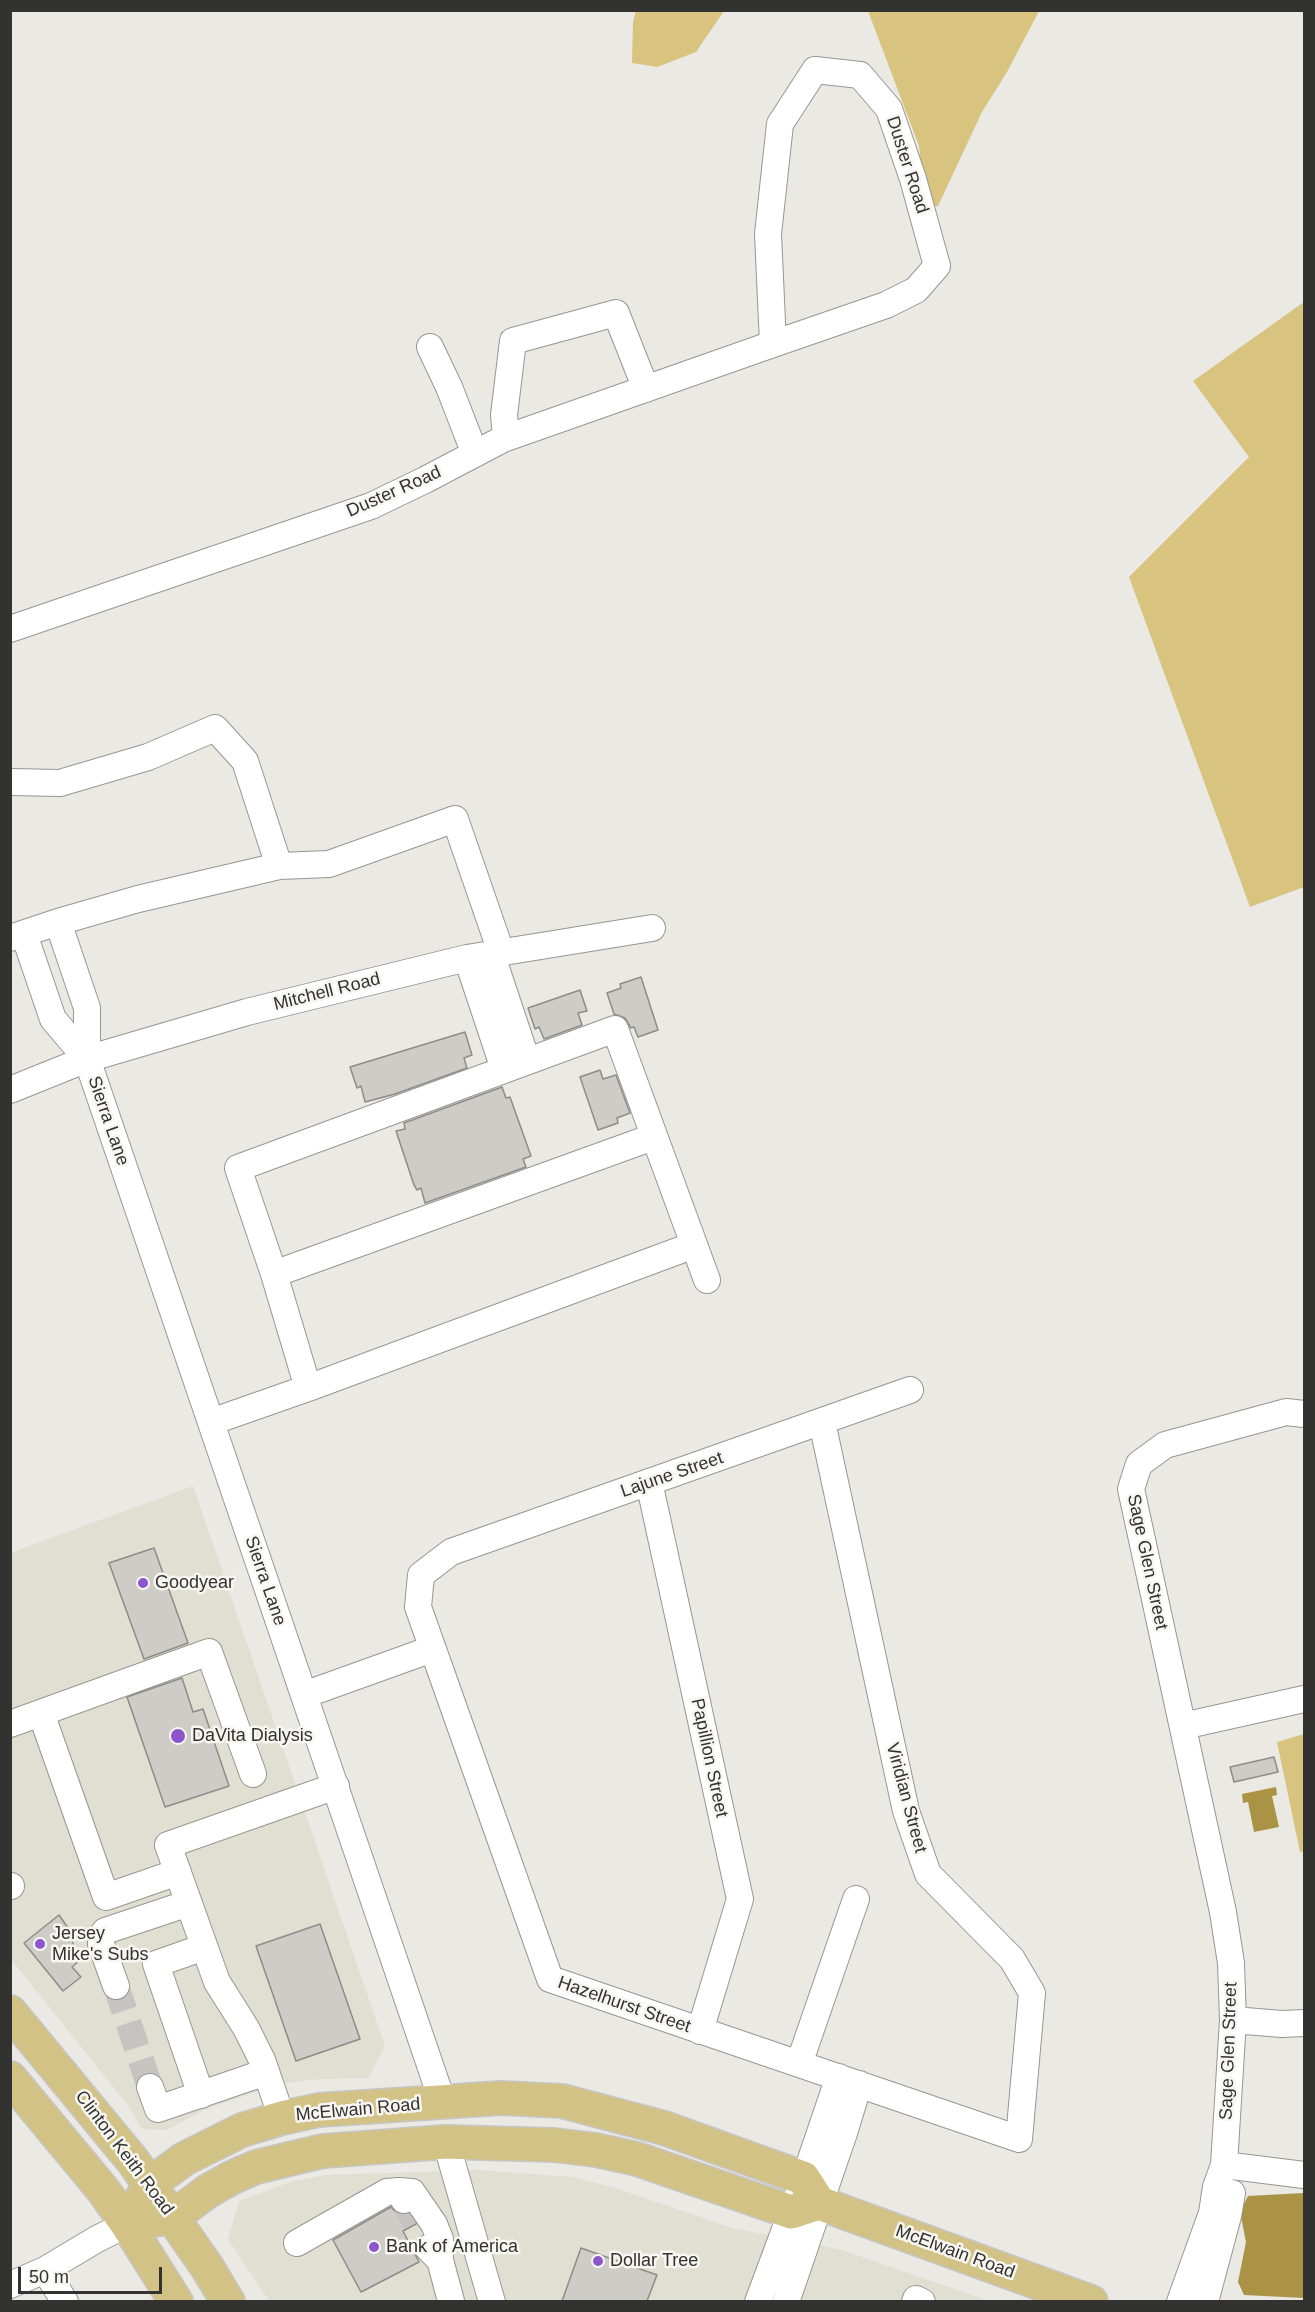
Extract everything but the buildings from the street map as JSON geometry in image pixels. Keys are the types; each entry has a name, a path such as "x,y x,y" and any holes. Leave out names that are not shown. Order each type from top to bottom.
{"main road":[{"name":"Clinton Keith Road","path":"10,2012 150,2184 228,2301"},
{"path":"10,2078 103,2190 176,2301"},
{"name":"McElwain Road","path":"127,2224 150,2184 184,2159 242,2130 282,2118 319,2110 501,2098 562,2101 664,2128 805,2190 1091,2301"},
{"name":"McElwain Road","path":"127,2224 173,2217 208,2191 231,2178 256,2167 294,2156 323,2151 446,2142 554,2145 805,2190"}],"street":[{"name":"Duster Road","path":"10,629 371,506 506,438 886,305 916,290 937,266 889,110 860,75 814,70 780,124 768,234 773,344"},
{"path":"506,438 504,415 513,341 616,313 646,389"},
{"path":"430,347 449,387 475,454"},
{"path":"10,782 60,783 148,757 215,728 245,761 279,866"},
{"path":"87,1059 53,1019 17,936 138,899 279,866 329,864 455,819 486,954 516,1065"},
{"path":"58,922 87,1008 87,1059"},
{"name":"Mitchell Road","path":"10,1090 87,1059 247,1012 486,954 652,928"},
{"path":"308,1388 274,1274 237,1168 615,1029 707,1280"},
{"name":"Sierra Lane","path":"87,1059 443,2103"},
{"path":"274,1274 653,1137"},
{"path":"211,1422 694,1245"},
{"name":"Lajune Street","path":"436,1563 451,1552 910,1390"},
{"name":"Sage Glen Street","path":"1180,2301 1233,2188 1224,2165 1233,2020 1231,1963 1183,1726 1131,1489 1139,1464 1165,1445 1286,1412 1305,1414"},
{"name":"Viridian Street","path":"822,1422 906,1811 928,1874 1012,1959 1032,1993 1019,2139"},
{"name":"Papillion Street","path":"649,1482 740,1899 700,2031"},
{"name":"Hazelhurst Street","path":"436,1563 421,1575 418,1607 550,1980 1019,2139"},
{"path":"304,1695 432,1649"},
{"path":"10,1724 209,1652 252,1774"},
{"path":"1183,1726 1305,1699"},
{"path":"41,1713 106,1897 178,1872"},
{"path":"282,2118 266,2072 246,2028 217,1982 168,1845 336,1786"},
{"path":"799,2064 856,1899"},
{"path":"116,1986 101,1944 101,1937 105,1931 189,1903"},
{"path":"201,2095 156,1964 204,1947"},
{"path":"1233,2020 1282,2024 1305,2023"},
{"path":"150,2087 158,2109 266,2072"},
{"path":"786,2301 805,2190 844,2133 849,2081"},
{"path":"758,2301 849,2081"},
{"path":"446,2142 492,2301"},
{"path":"1224,2165 1305,2175"},
{"path":"297,2243 387,2192 401,2195 412,2192 434,2224 440,2239 440,2260 451,2301"},
{"path":"10,2285 45,2270 97,2238 127,2224"},
{"path":"416,2224 425,2245 440,2260"},
{"name":"Sage Glen Street","path":"1205,2301 1216,2228"},
{"path":"45,2270 65,2301"},
{"path":"915,2301 922,2301"}],"shaded area":[{"path":"636,10 724,11 696,52 657,67 632,63 633,22"},
{"path":"868,11 1039,11 1007,72 982,112 938,206 925,207 919,146"},
{"path":"1304,302 1304,887 1250,907 1129,577 1249,457 1193,381"},
{"path":"193,1486 385,2046 368,2078 292,2082 206,2109 167,2130 142,2129 130,2108 11,1959 10,1553"},
{"path":"1304,1734 1304,1851 1300,1852 1277,1742"},
{"path":"1276,1787 1277,1795 1272,1796 1279,1827 1254,1832 1248,1802 1243,1803 1242,1794"},
{"path":"479,2170 572,2177 612,2187 733,2228 842,2250 989,2301 269,2301 228,2239 239,2201 293,2181 327,2175"},
{"path":"1304,2193 1304,2298 1244,2295 1238,2282 1246,2242 1240,2212 1248,2196"}],"tunnel":[{"path":"116,1986 150,2087"},
{"path":"404,2200 416,2224"}],"place":[{"name":"Goodyear","path":"143,1583"},
{"name":"DaVita Dialysis","path":"178,1736"},
{"name":"Jersey Mike's Subs","path":"40,1944"},
{"name":"Bank of America","path":"374,2247"},
{"name":"Dollar Tree","path":"598,2261"}]}
